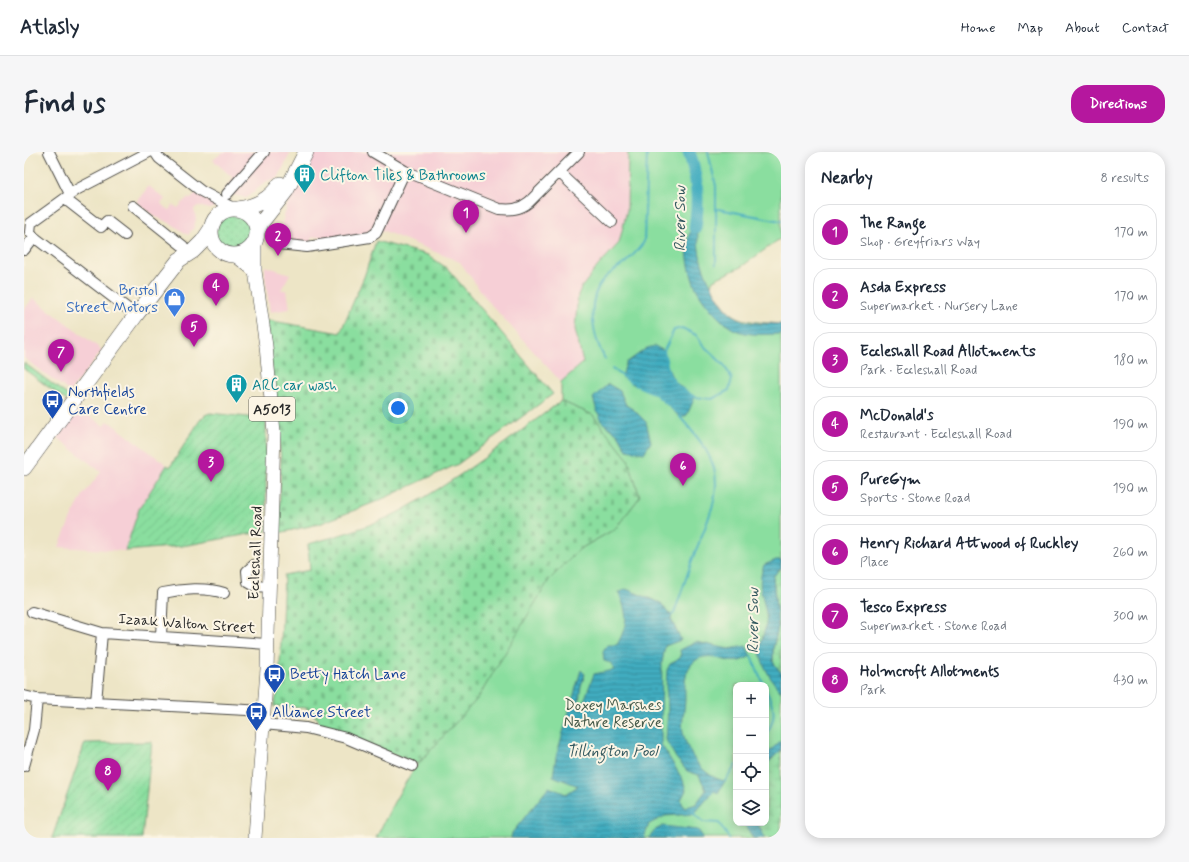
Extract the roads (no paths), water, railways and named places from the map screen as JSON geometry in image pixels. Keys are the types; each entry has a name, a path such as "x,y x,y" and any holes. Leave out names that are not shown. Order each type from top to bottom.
{"highway":[{"path":"24,468 136,315 179,260 203,241 218,216 236,208 251,207 265,200 274,193 280,184 294,152"},
{"path":"190,252 229,254 246,252 256,238 261,223 286,191 306,152"},
{"path":"236,208 250,216 254,222 256,238"},
{"path":"211,229 213,242 229,254"}],"main road":[{"name":"Eccleshall Road","path":"255,838 268,644 272,555 274,432 266,346 255,271 256,238"},
{"path":"229,254 255,271"}],"street":[{"path":"49,152 67,197 101,227 106,221 125,235"},
{"path":"136,315 34,237 30,232 27,221 149,152"},
{"path":"155,152 159,158 201,191 236,208"},
{"path":"227,194 264,152"},
{"path":"373,152 405,171 499,209 514,210 524,206 579,152"},
{"path":"278,244 307,247 370,237 376,233 405,171"},
{"path":"559,172 612,222"},
{"path":"133,206 190,252"},
{"path":"24,250 34,237"},
{"path":"254,565 247,571 248,582 255,586 270,587"},
{"path":"161,636 163,593 176,590 217,590 224,593"},
{"path":"32,612 102,632"},
{"name":"Izaak Walton Street","path":"96,702 102,632 268,644"},
{"path":"24,696 36,699 264,711"},
{"path":"24,766 34,730 36,699"},
{"path":"263,724 306,728 346,738 412,766"}],"water":[{"path":"697,212 698,245 702,263 705,273 721,303 727,310 744,321 781,324 781,334 749,334 732,329 714,313 704,300 692,279 687,252 688,238"},
{"path":"655,346 664,351 670,373 673,378 681,387 695,397 687,415 681,418 654,393 633,384 622,377 626,363 647,348"},
{"path":"608,384 620,391 626,405 634,410 646,422 651,442 644,453 627,450 618,434 603,423 593,398"},
{"path":"776,560 781,560 781,568 773,577 778,627 773,648 773,662 781,673 781,692 770,677 760,653 760,647 766,627 765,607 760,585 762,573 764,565"},
{"name":"Tillington Pool","path":"626,589 661,603 668,613 672,615 671,619 681,640 665,646 662,663 661,744 683,780 686,790 681,800 684,808 696,804 706,790 699,775 687,771 676,758 666,740 668,708 666,687 667,670 670,664 681,657 680,650 696,642 729,649 746,646 751,656 744,660 728,661 705,657 695,661 688,669 685,683 685,703 682,724 688,748 697,763 703,769 717,779 725,781 718,793 714,791 694,814 665,816 649,824 644,838 511,838 512,833 549,787 566,794 578,786 553,776 556,757 581,670 585,674 581,686 578,709 581,709 594,674 614,670 611,663 604,661 603,652 607,645 617,645 623,631 626,619 619,593"},
{"path":"781,740 781,750 769,762 769,752"},
{"path":"663,826 698,830 704,838 649,838 655,830"},
{"path":"746,826 759,826 765,838 753,838"}],"waterway":[{"path":"605,359 594,330 594,299 597,289 603,280 625,263 644,242 647,152"},
{"name":"River Sow","path":"689,152 697,190 695,228"},
{"path":"708,152 716,186 716,264"},
{"path":"718,209 781,221"},
{"path":"682,328 696,335 703,345 724,365 732,379 729,390 712,399 695,397 679,387 669,374 664,351 674,330 682,328"},
{"path":"612,368 631,383"},
{"path":"635,385 654,393 676,412"},
{"path":"672,615 711,512 716,490 714,468 708,454 700,441 680,417"},
{"path":"751,656 763,682"},
{"path":"769,697 774,712 769,730"},
{"path":"725,781 733,769"},
{"path":"694,814 703,822 719,823 729,838"}],"place":[{"name":"Clifton Tiles & Bathrooms","path":"304,194"},
{"name":"The Range","path":"466,233"},
{"name":"Asda Express","path":"278,256"},
{"name":"McDonald's","path":"216,306"},
{"name":"Bristol Street Motors","path":"174,318"},
{"name":"PureGym","path":"194,347"},
{"name":"Tesco Express","path":"61,372"},
{"name":"ARC car wash","path":"236,404"},
{"name":"Northfields Care Centre","path":"53,420"},
{"name":"Eccleshall Road Allotments","path":"211,482"},
{"name":"Henry Richard Attwood of Ruckley","path":"683,486"},
{"name":"Betty Hatch Lane","path":"275,694"},
{"name":"Alliance Street","path":"256,732"},
{"name":"Holmcroft Allotments","path":"108,791"}],"park label":[{"name":"Doxey Marshes Nature Reserve","path":"613,714"}]}
